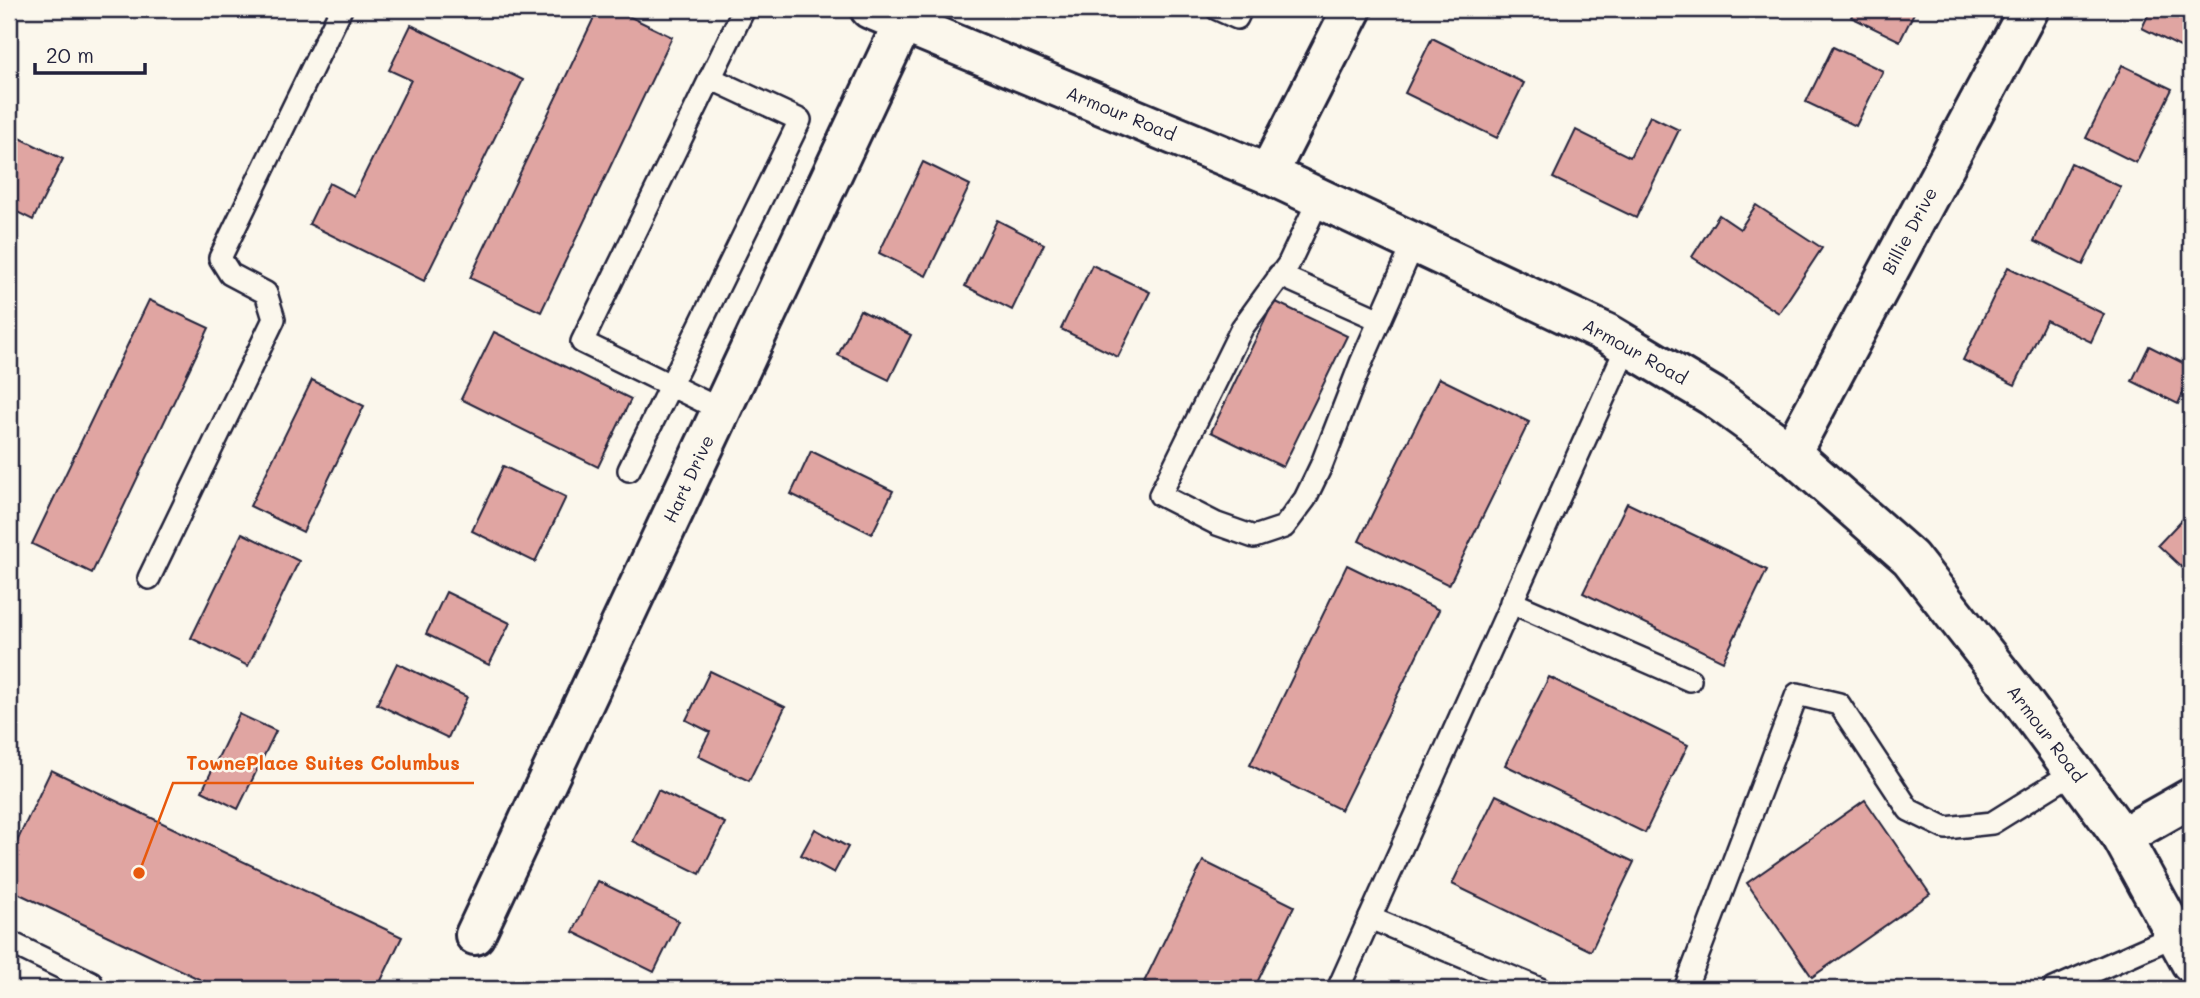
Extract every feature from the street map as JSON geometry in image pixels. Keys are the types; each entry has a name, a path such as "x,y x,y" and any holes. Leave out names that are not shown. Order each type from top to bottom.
{"street":[{"path":"1268,174 1351,9"},
{"name":"Billie Drive","path":"1791,453 2029,9"},
{"name":"Armour Road","path":"883,13 1268,174 1627,345 1712,396 1791,453 1910,558 2022,701 2122,837 2184,949"},
{"name":"Hart Drive","path":"475,935 721,410 883,13"},
{"path":"2122,837 2191,799"}],"lane":[{"path":"149,578 274,319 266,293 230,274 220,258 341,9"},
{"path":"721,410 582,342 744,9"},
{"path":"1217,9 1237,18 1241,9"},
{"path":"629,470 800,120 710,78"},
{"path":"1319,198 1288,265 1242,328 1160,495 1217,524 1254,537 1284,527 1305,499 1414,243"},
{"path":"1279,275 1380,320"},
{"path":"1338,989 1627,345"},
{"path":"1511,603 1690,680"},
{"path":"1685,989 1797,694 1839,704 1909,810 1946,828 1992,823 2074,772"},
{"path":"1370,918 1540,989"},
{"path":"9,942 91,982 88,989"},
{"path":"2054,989 2184,949"}],"building":[{"path":"598,9 614,9 672,37 541,312 470,278"},
{"path":"1855,9 1916,9 1900,41 1851,17"},
{"path":"2151,9 2191,9 2190,52 2142,28"},
{"path":"411,25 523,80 424,281 309,224 329,183 354,196 411,80 389,70"},
{"path":"1432,38 1524,83 1497,138 1405,93"},
{"path":"1833,47 1883,71 1856,126 1806,102"},
{"path":"2122,65 2172,89 2136,163 2086,138"},
{"path":"1650,116 1679,130 1636,218 1553,178 1576,130 1630,157"},
{"path":"20,138 63,159 33,220 9,208 9,161"},
{"path":"923,162 970,185 926,276 879,253"},
{"path":"2071,163 2121,187 2083,265 2034,241"},
{"path":"1756,205 1822,248 1779,313 1692,257 1719,215 1740,229"},
{"path":"997,220 1044,244 1012,310 965,286"},
{"path":"1092,265 1150,292 1118,357 1061,329"},
{"path":"2008,267 2104,314 2091,342 2046,320 2015,385 1963,360"},
{"path":"149,300 209,328 92,573 32,544"},
{"path":"1274,301 1347,336 1283,467 1211,432"},
{"path":"860,310 911,335 889,380 838,355"},
{"path":"494,332 631,399 598,467 461,399"},
{"path":"2149,346 2191,367 2191,376 2178,404 2132,381"},
{"path":"1439,378 1529,422 1449,585 1359,541"},
{"path":"312,380 364,406 303,532 250,506"},
{"path":"811,451 893,491 872,534 791,494"},
{"path":"503,466 566,497 535,562 472,531"},
{"path":"1627,503 1767,570 1723,661 1583,593"},
{"path":"2191,510 2191,576 2158,545"},
{"path":"242,533 299,561 248,666 191,638"},
{"path":"1347,565 1439,610 1341,810 1250,765"},
{"path":"446,592 510,623 489,665 426,634"},
{"path":"397,663 467,697 448,738 377,704"},
{"path":"710,671 785,707 749,781 698,756 710,732 686,720"},
{"path":"1549,677 1688,745 1645,833 1505,765"},
{"path":"239,714 276,731 238,809 202,791"},
{"path":"51,770 402,937 377,989 220,989 9,889 9,858"},
{"path":"658,790 725,823 700,874 633,841"},
{"path":"1496,795 1634,862 1591,951 1452,884"},
{"path":"1865,800 1930,894 1812,977 1747,883"},
{"path":"815,829 848,847 834,873 801,855"},
{"path":"1203,861 1294,906 1254,989 1158,989 1144,982"},
{"path":"598,881 679,921 654,972 573,932"}],"place":[{"name":"TownePlace Suites Columbus","path":"139,873"}]}
